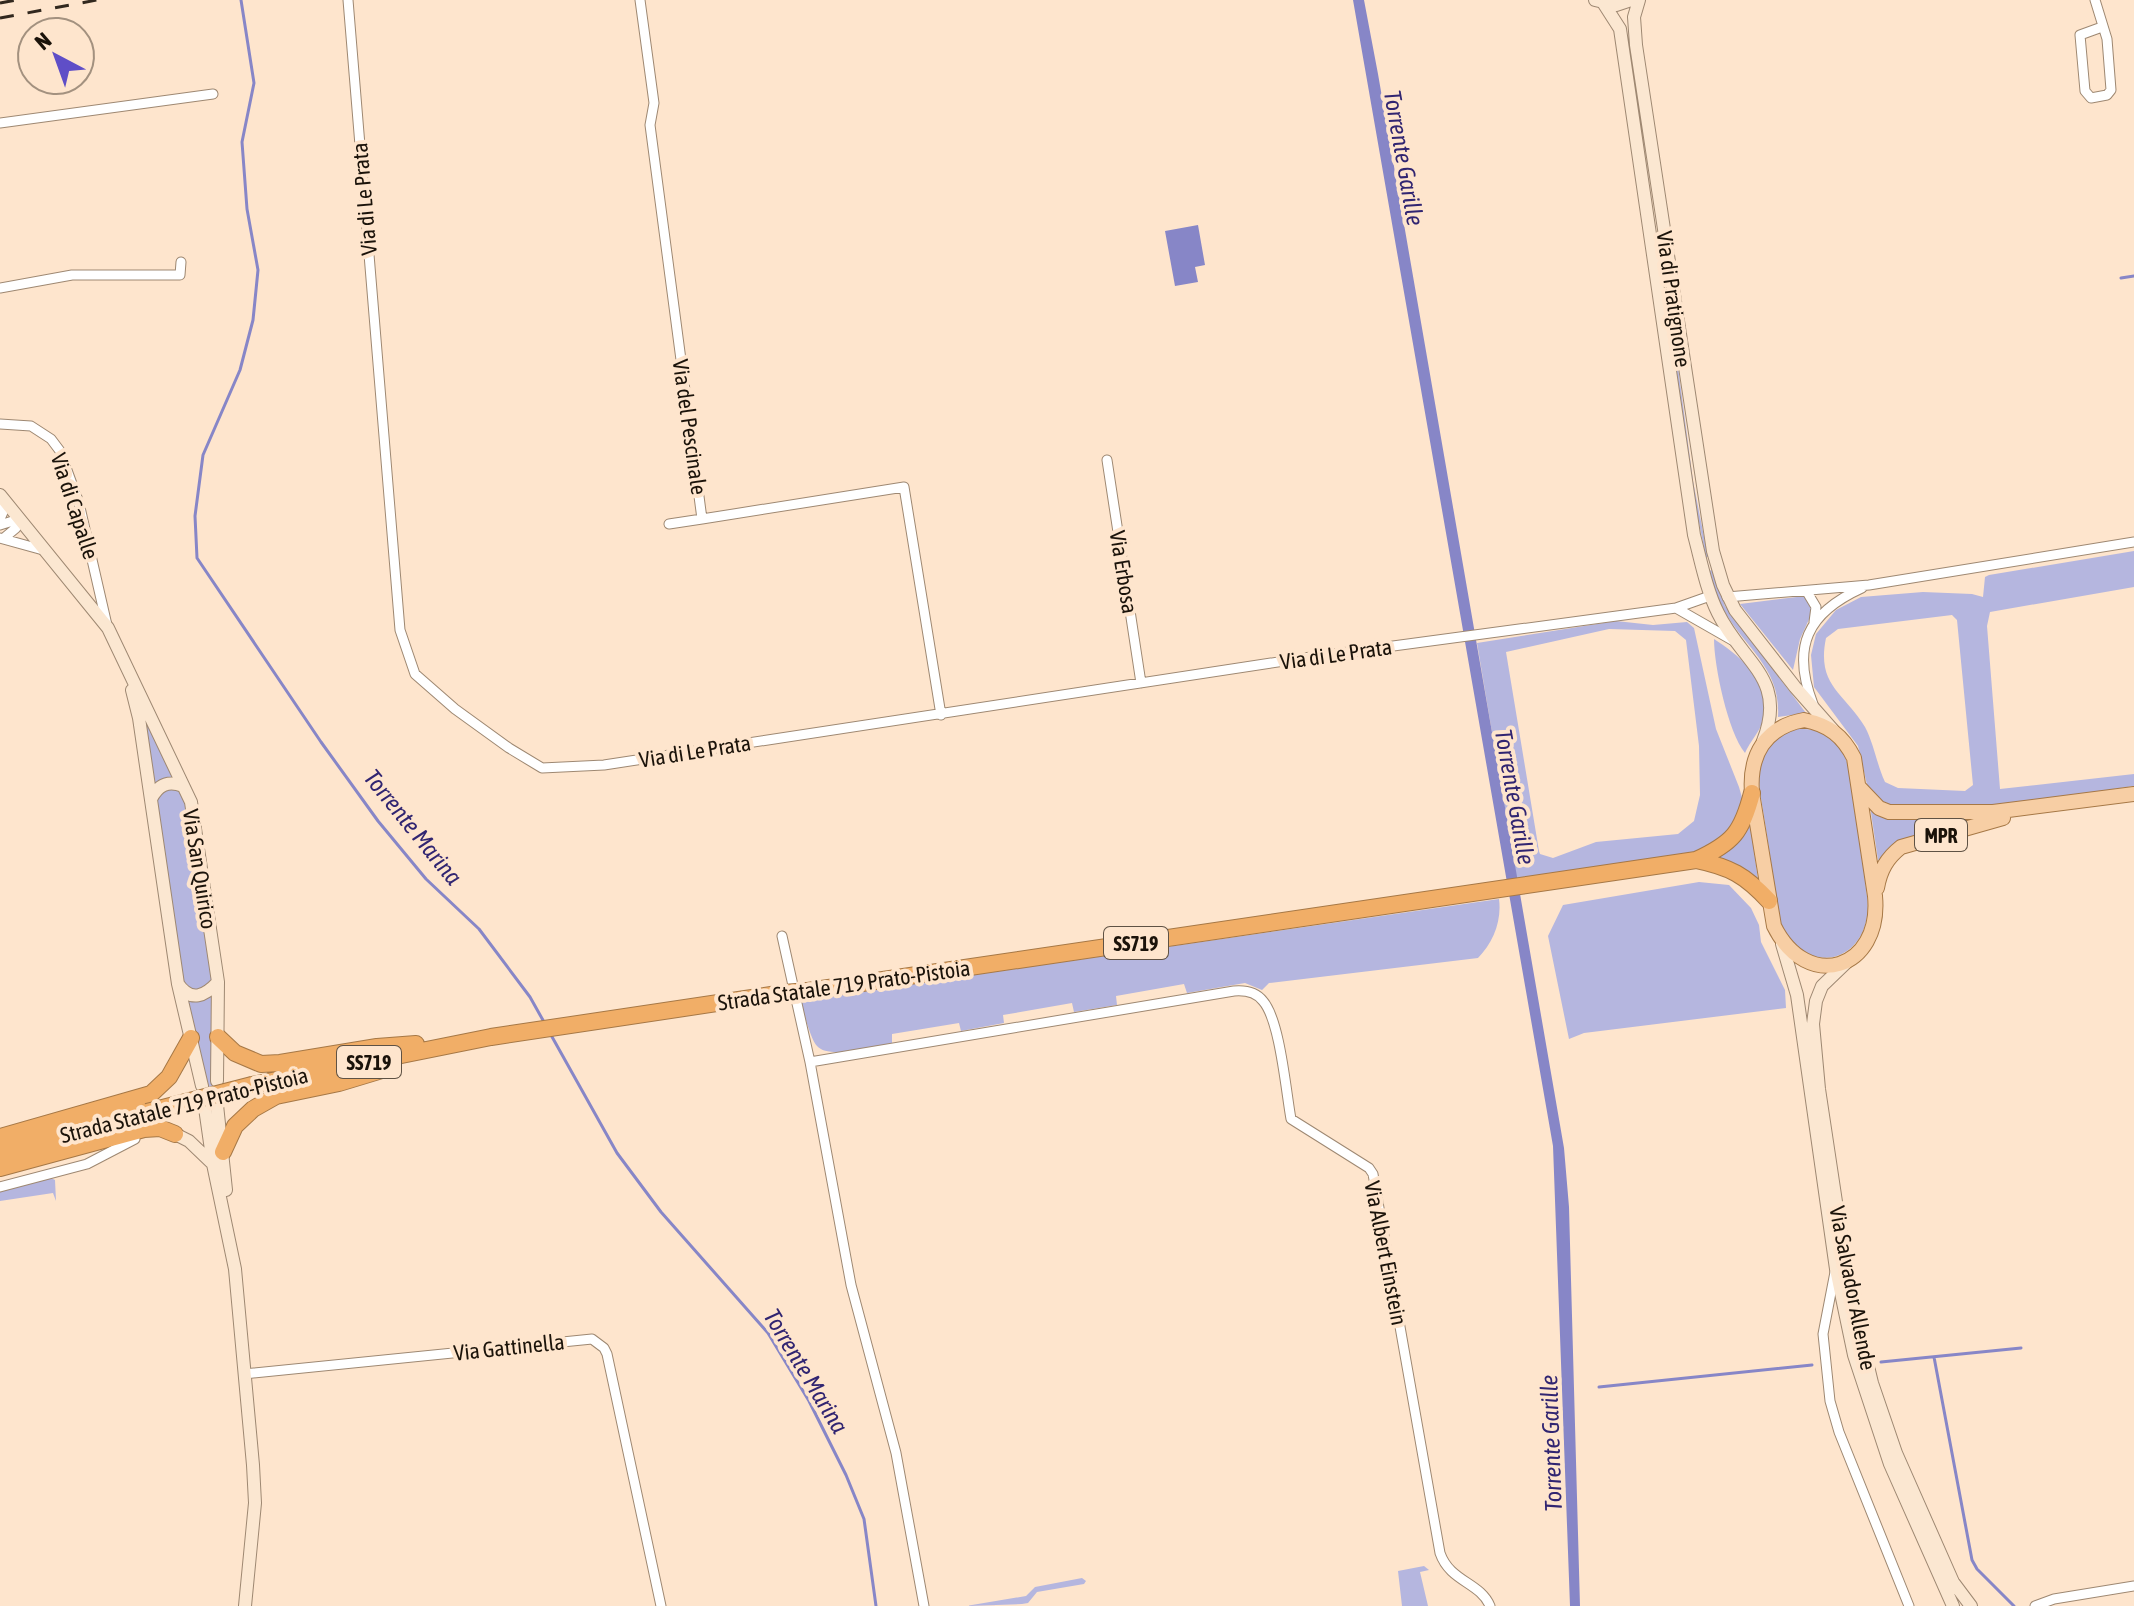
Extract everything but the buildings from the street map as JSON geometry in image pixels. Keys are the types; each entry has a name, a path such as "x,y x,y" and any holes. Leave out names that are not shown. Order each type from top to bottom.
{"highway":[{"name":"SS719","path":"1696,860 1722,848 1736,834 1745,818 1752,793"},
{"name":"SS719","path":"1696,860 1725,866 1747,878 1769,901"},
{"name":"Strada Statale 719 Prato-Pistoia","path":"0,1152 252,1085 488,1038 1696,860"},
{"path":"218,1037 235,1053 261,1064 377,1047 488,1038"},
{"path":"0,1137 151,1094 169,1077 191,1038"},
{"path":"218,1158 235,1126 253,1109 276,1096 339,1083 488,1038"},
{"path":"0,1168 144,1129 160,1128 175,1134"}],"main road":[{"name":"Via di Pratignone","path":"1600,2 1616,5 1631,0"},
{"name":"Via di Pratignone","path":"1639,0 1634,17 1635,37 1713,551 1727,597"},
{"name":"Via di Pratignone","path":"1600,2 1620,29 1687,492 1694,535 1710,596"},
{"name":"Via San Quirico","path":"1,497 108,628 191,802 218,982 217,1081"},
{"name":"Via Salvador Allende","path":"1710,596 1720,618 1759,671 1770,693 1772,716 1754,757 1752,793 1774,926 1797,995 1836,1269 1849,1333 1871,1410 1900,1488 1953,1606"},
{"name":"Via Salvador Allende","path":"1727,597 1744,623 1815,710 1846,742 1854,758 1877,917 1873,935 1822,986 1816,1001 1813,1024 1819,1089 1849,1288 1872,1383 1896,1453 1953,1582 1971,1606"},
{"name":"Via San Quirico","path":"127,671 139,718 178,984 202,1086"},
{"path":"1762,743 1789,722 1804,720 1835,731"},
{"path":"151,799 160,786 174,782 183,786"},
{"name":"MPR","path":"1859,786 1879,808 1889,812 1993,812 2134,794"},
{"name":"MPR","path":"1875,896 1883,867 1901,847 2036,808"},
{"path":"1782,944 1800,959 1815,965 1828,966 1848,961"},
{"path":"178,984 182,990 196,997 202,996 218,982"},
{"path":"211,1106 235,1269 255,1503 245,1606"},
{"path":"175,1134 218,1158"}],"street":[{"name":"Via di Le Prata","path":"348,0 400,630 415,674 455,709 542,768 604,765 1477,633 1676,608 1710,596"},
{"name":"Via del Pescinale","path":"640,0 654,103 650,125 702,519 904,487 941,715"},
{"path":"2095,0 2107,39 2111,90 2107,95 2091,98 2085,91 2080,35 2102,27"},
{"path":"0,123 213,94"},
{"path":"0,288 72,275 180,275 181,262"},
{"name":"Via di Capalle","path":"0,424 31,426 51,439 60,451 85,528 108,628"},
{"name":"Via Erbosa","path":"1107,460 1141,683"},
{"path":"1,497 4,510 0,522 19,519 16,528 2,538"},
{"path":"669,524 702,519"},
{"path":"2,538 47,552"},
{"path":"1727,597 1869,585 2134,542"},
{"path":"1813,625 1833,604 1869,585"},
{"path":"1807,592 1816,607 1805,643 1804,681 1815,710"},
{"path":"1676,608 1738,644"},
{"path":"782,936 810,1062 849,1274 896,1453 924,1606"},
{"name":"Via Albert Einstein","path":"810,1062 1234,991 1243,990 1257,995 1273,1016 1291,1119 1369,1168 1373,1174 1440,1553 1450,1572 1484,1596 1490,1606"},
{"path":"0,1187 87,1164 129,1141 175,1134"},
{"name":"Via Salvador Allende","path":"1836,1269 1823,1334 1830,1401 1839,1432 1909,1606"},
{"name":"Via Gattinella","path":"244,1374 592,1339 607,1354 661,1606"},
{"path":"2035,1606 2054,1599 2134,1586"}],"shaded area":[{"path":"1668,291 1693,481 1708,557 1692,489 1665,292"},
{"path":"2134,551 2134,587 1990,612 1987,626 2000,789 2134,774 2134,786 2001,806 1885,806 1868,789 1858,746 1814,687 1811,655 1816,634 1836,610 1861,597 1923,592 1983,597 1985,577","holes":["1952,615 1957,620 1973,785 1965,791 1898,788 1885,782 1865,727 1829,678 1824,654 1826,638 1838,629"]},
{"path":"1712,570 1725,606 1806,713 1778,717 1774,686 1761,661 1722,607 1709,571"},
{"path":"1805,596 1812,606 1811,615 1800,639 1793,670 1740,604"},
{"path":"1616,621 1653,625 1687,622 1694,628 1716,729 1743,801 1740,814 1728,835 1699,852 1517,881 1477,643","holes":["1609,629 1675,631 1686,640 1699,746 1700,795 1694,821 1678,834 1596,842 1553,858 1540,854 1506,652"]},
{"path":"1714,639 1752,672 1763,695 1763,720 1745,753 1733,730 1723,698"},
{"path":"146,717 177,780 153,787 144,720"},
{"path":"1798,729 1810,729 1827,735 1841,748 1850,776 1861,841 1867,917 1861,935 1851,948 1824,958 1809,954 1794,944 1780,922 1760,792 1760,771 1766,752 1778,738"},
{"path":"179,789 186,797 212,981 202,991 184,987 156,798 163,790"},
{"path":"1870,806 1995,815 1878,860"},
{"path":"1750,823 1758,879 1715,857"},
{"path":"1699,882 1729,885 1751,908 1759,925 1761,942 1785,990 1786,1008 1584,1033 1569,1039 1548,936 1563,905"},
{"path":"1499,899 1495,931 1478,958 1269,983 1262,990 1245,983 1187,993 1184,984 1116,996 1117,1005 1074,1012 1072,1003 1003,1015 1004,1023 961,1031 959,1023 892,1034 892,1043 842,1052 831,1052 817,1046 801,1004 802,1000 807,999"},
{"path":"214,992 214,1110 211,1110 184,996"},
{"path":"51,1178 55,1180 56,1201 53,1193 0,1201 0,1192"},
{"path":"1424,1566 1429,1570 1420,1572 1428,1606 1402,1606 1398,1571"},
{"path":"1082,1578 1086,1581 1084,1584 1037,1592 1028,1603 966,1606 1026,1596 1035,1587"}],"water":[{"path":"1353,0 1364,0 1378,74 1564,1148 1569,1207 1580,1606 1570,1606 1553,1146"},
{"path":"1198,225 1205,265 1195,267 1198,282 1175,286 1165,231"}],"waterway":[{"name":"Torrente Marina","path":"241,0 254,83 242,142 247,209 258,270 253,320 240,370 203,455 195,516 197,558 378,821 426,879 479,929 530,997 544,1022"},
{"path":"2121,278 2134,276"},
{"name":"Torrente Marina","path":"551,1035 617,1153 661,1212 768,1333 809,1401 864,1519 876,1606"},
{"path":"1881,1362 2021,1348"},
{"path":"1934,1357 1972,1560 2014,1606"},
{"path":"1599,1387 1812,1365"}],"railway":[{"path":"0,3 16,0"},
{"path":"0,18 97,0"}],"water label":[{"name":"Torrente Garille","path":"1404,158"},
{"name":"Torrente Garille","path":"1515,797"},
{"name":"Torrente Garille","path":"1551,1443"}]}
